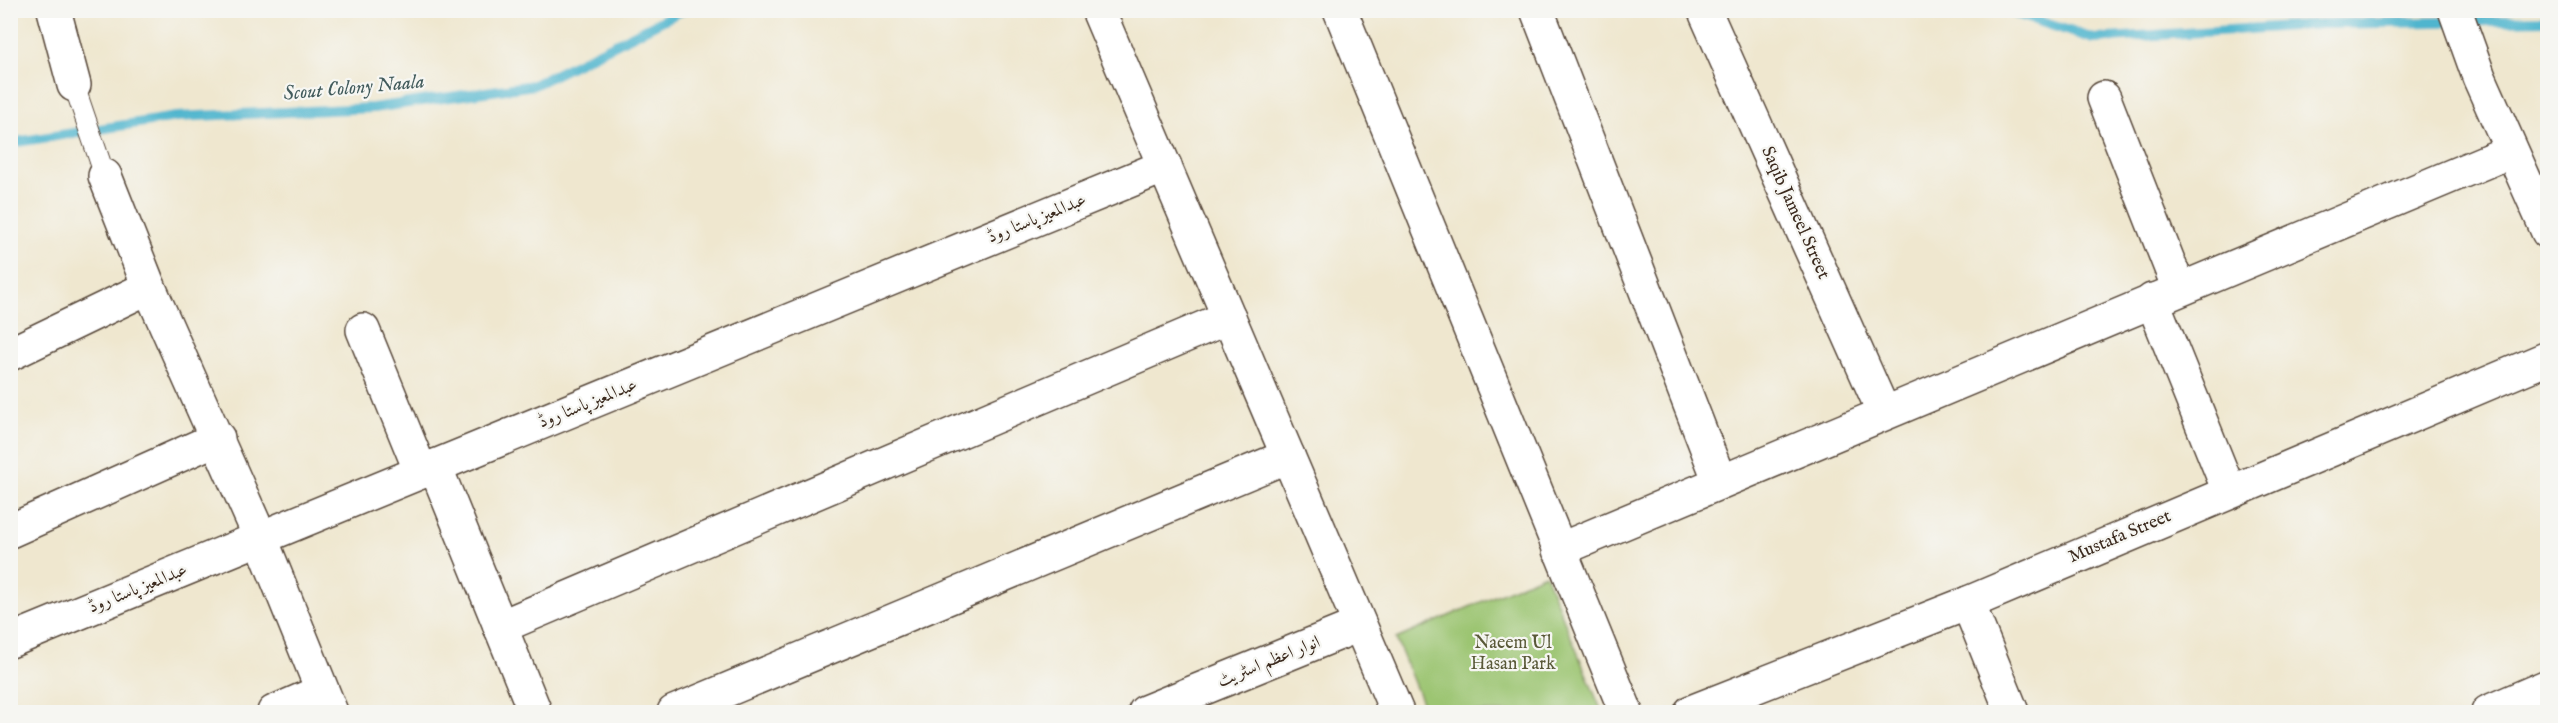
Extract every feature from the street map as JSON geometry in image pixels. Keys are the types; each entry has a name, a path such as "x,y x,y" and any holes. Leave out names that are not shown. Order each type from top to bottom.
{"street":[{"path":"54,10 74,85"},
{"path":"1098,10 1396,712"},
{"path":"1340,10 1626,712"},
{"path":"1537,10 1720,482"},
{"path":"2456,10 2479,77 2547,232"},
{"name":"Saqib Jameel Street","path":"1706,14 1884,413"},
{"path":"2104,98 2229,490"},
{"path":"1559,550 2511,151"},
{"name":"عبدالمعیز پاستا روڈ","path":"10,641 1165,166"},
{"path":"105,176 149,287 261,539 326,702 274,712"},
{"path":"10,354 149,287"},
{"path":"500,627 1229,317"},
{"path":"363,330 500,627 535,712"},
{"name":"Mustafa Street","path":"1691,712 1968,603 2229,490 2547,358"},
{"path":"10,531 218,438"},
{"path":"674,712 1288,456"},
{"path":"1968,603 2012,712"},
{"name":"انوار اعظم اسٹریٹ","path":"1145,712 1359,625"},
{"path":"2488,712 2547,686"}],"lane":[{"path":"74,85 105,176"}],"green space":[{"name":"Naeem Ul Hasan Park","path":"1545,574 1602,712 1426,712 1396,639"}],"waterway":[{"name":"Scout Colony Naala","path":"10,143 176,117 373,108 534,85 683,10"},
{"name":"Scout Colony Naala","path":"2004,10 2094,39 2322,24 2548,20"}]}
